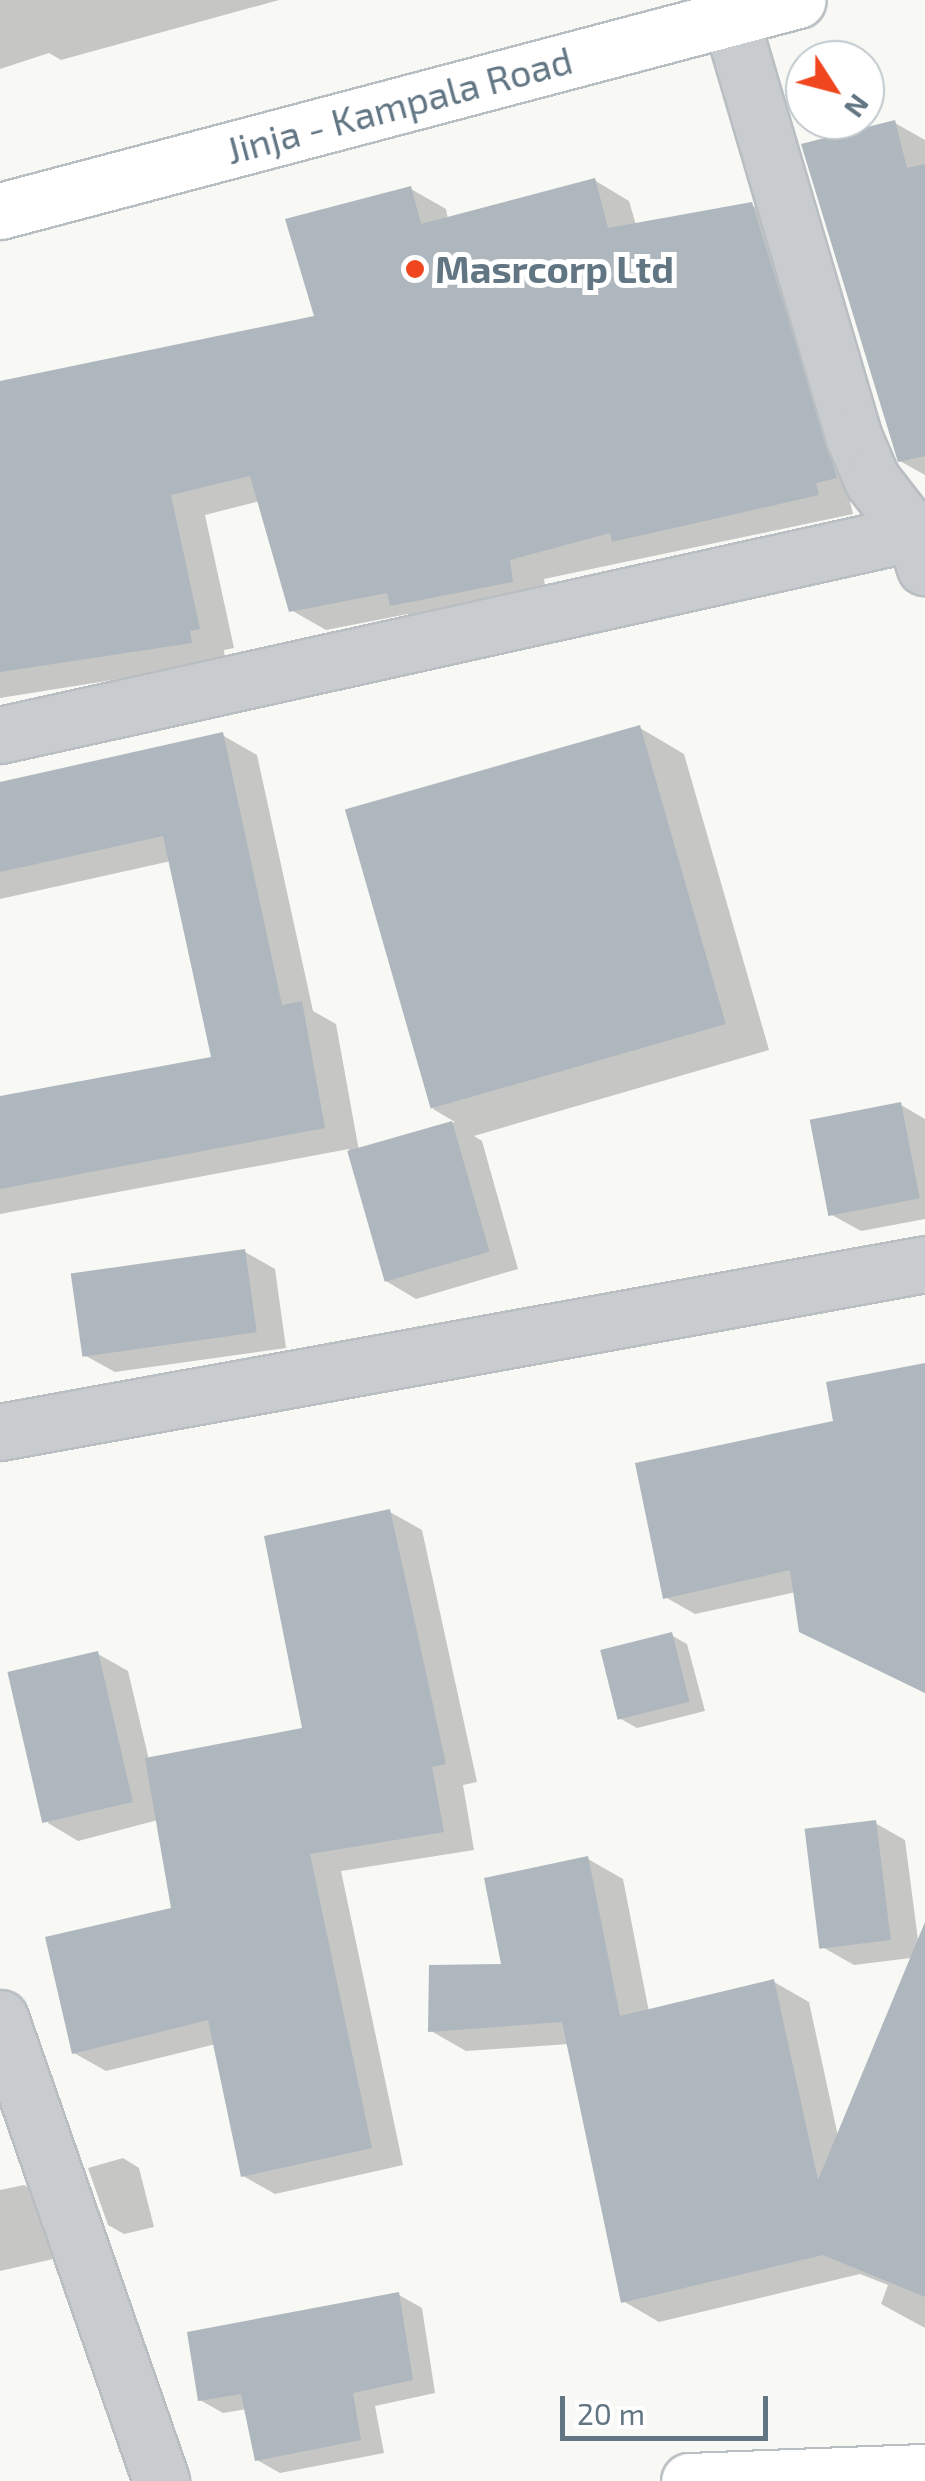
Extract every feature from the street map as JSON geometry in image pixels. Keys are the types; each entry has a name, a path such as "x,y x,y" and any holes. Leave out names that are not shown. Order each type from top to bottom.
{"main road":[{"name":"Jinja - Kampala Road","path":"0,211 798,0"},
{"path":"690,2481 925,2472"}],"street":[{"path":"0,735 921,544 872,480 854,438 730,17"},
{"path":"0,1432 925,1264"},
{"path":"0,2018 161,2481"}],"building":[{"path":"895,120 907,168 925,164 925,456 898,462 801,144 817,140 885,140 885,123"},
{"path":"595,178 608,228 752,202 837,478 816,483 819,495 612,542 610,533 510,560 513,582 390,606 387,593 289,612 250,476 171,495 200,629 190,631 192,643 0,672 0,381 314,316 285,219 411,186 421,224"},
{"path":"640,725 726,1024 431,1109 345,810"},
{"path":"223,732 282,1005 302,1001 325,1128 0,1189 0,1096 211,1057 163,836 0,872 0,782"},
{"path":"901,1102 920,1198 828,1216 810,1120"},
{"path":"452,1121 489,1252 385,1282 347,1151"},
{"path":"245,1249 257,1332 82,1357 71,1273"},
{"path":"925,1363 925,1693 799,1632 790,1570 663,1599 635,1463 833,1421 826,1382"},
{"path":"390,1509 446,1764 432,1767 444,1832 310,1854 372,2148 241,2177 208,2020 72,2054 45,1937 171,1908 145,1758 302,1728 264,1536"},
{"path":"672,1632 689,1702 618,1720 600,1650"},
{"path":"98,1651 133,1802 42,1823 7,1672"},
{"path":"876,1820 891,1940 819,1949 805,1829"},
{"path":"588,1856 620,2016 774,1979 818,2180 925,1922 925,2297 823,2255 621,2303 562,2022 428,2032 429,1965 501,1964 484,1878"},
{"path":"399,2292 413,2380 353,2393 361,2440 255,2461 241,2394 198,2401 187,2332"}],"place":[{"name":"Masrcorp Ltd","path":"415,269"}]}
